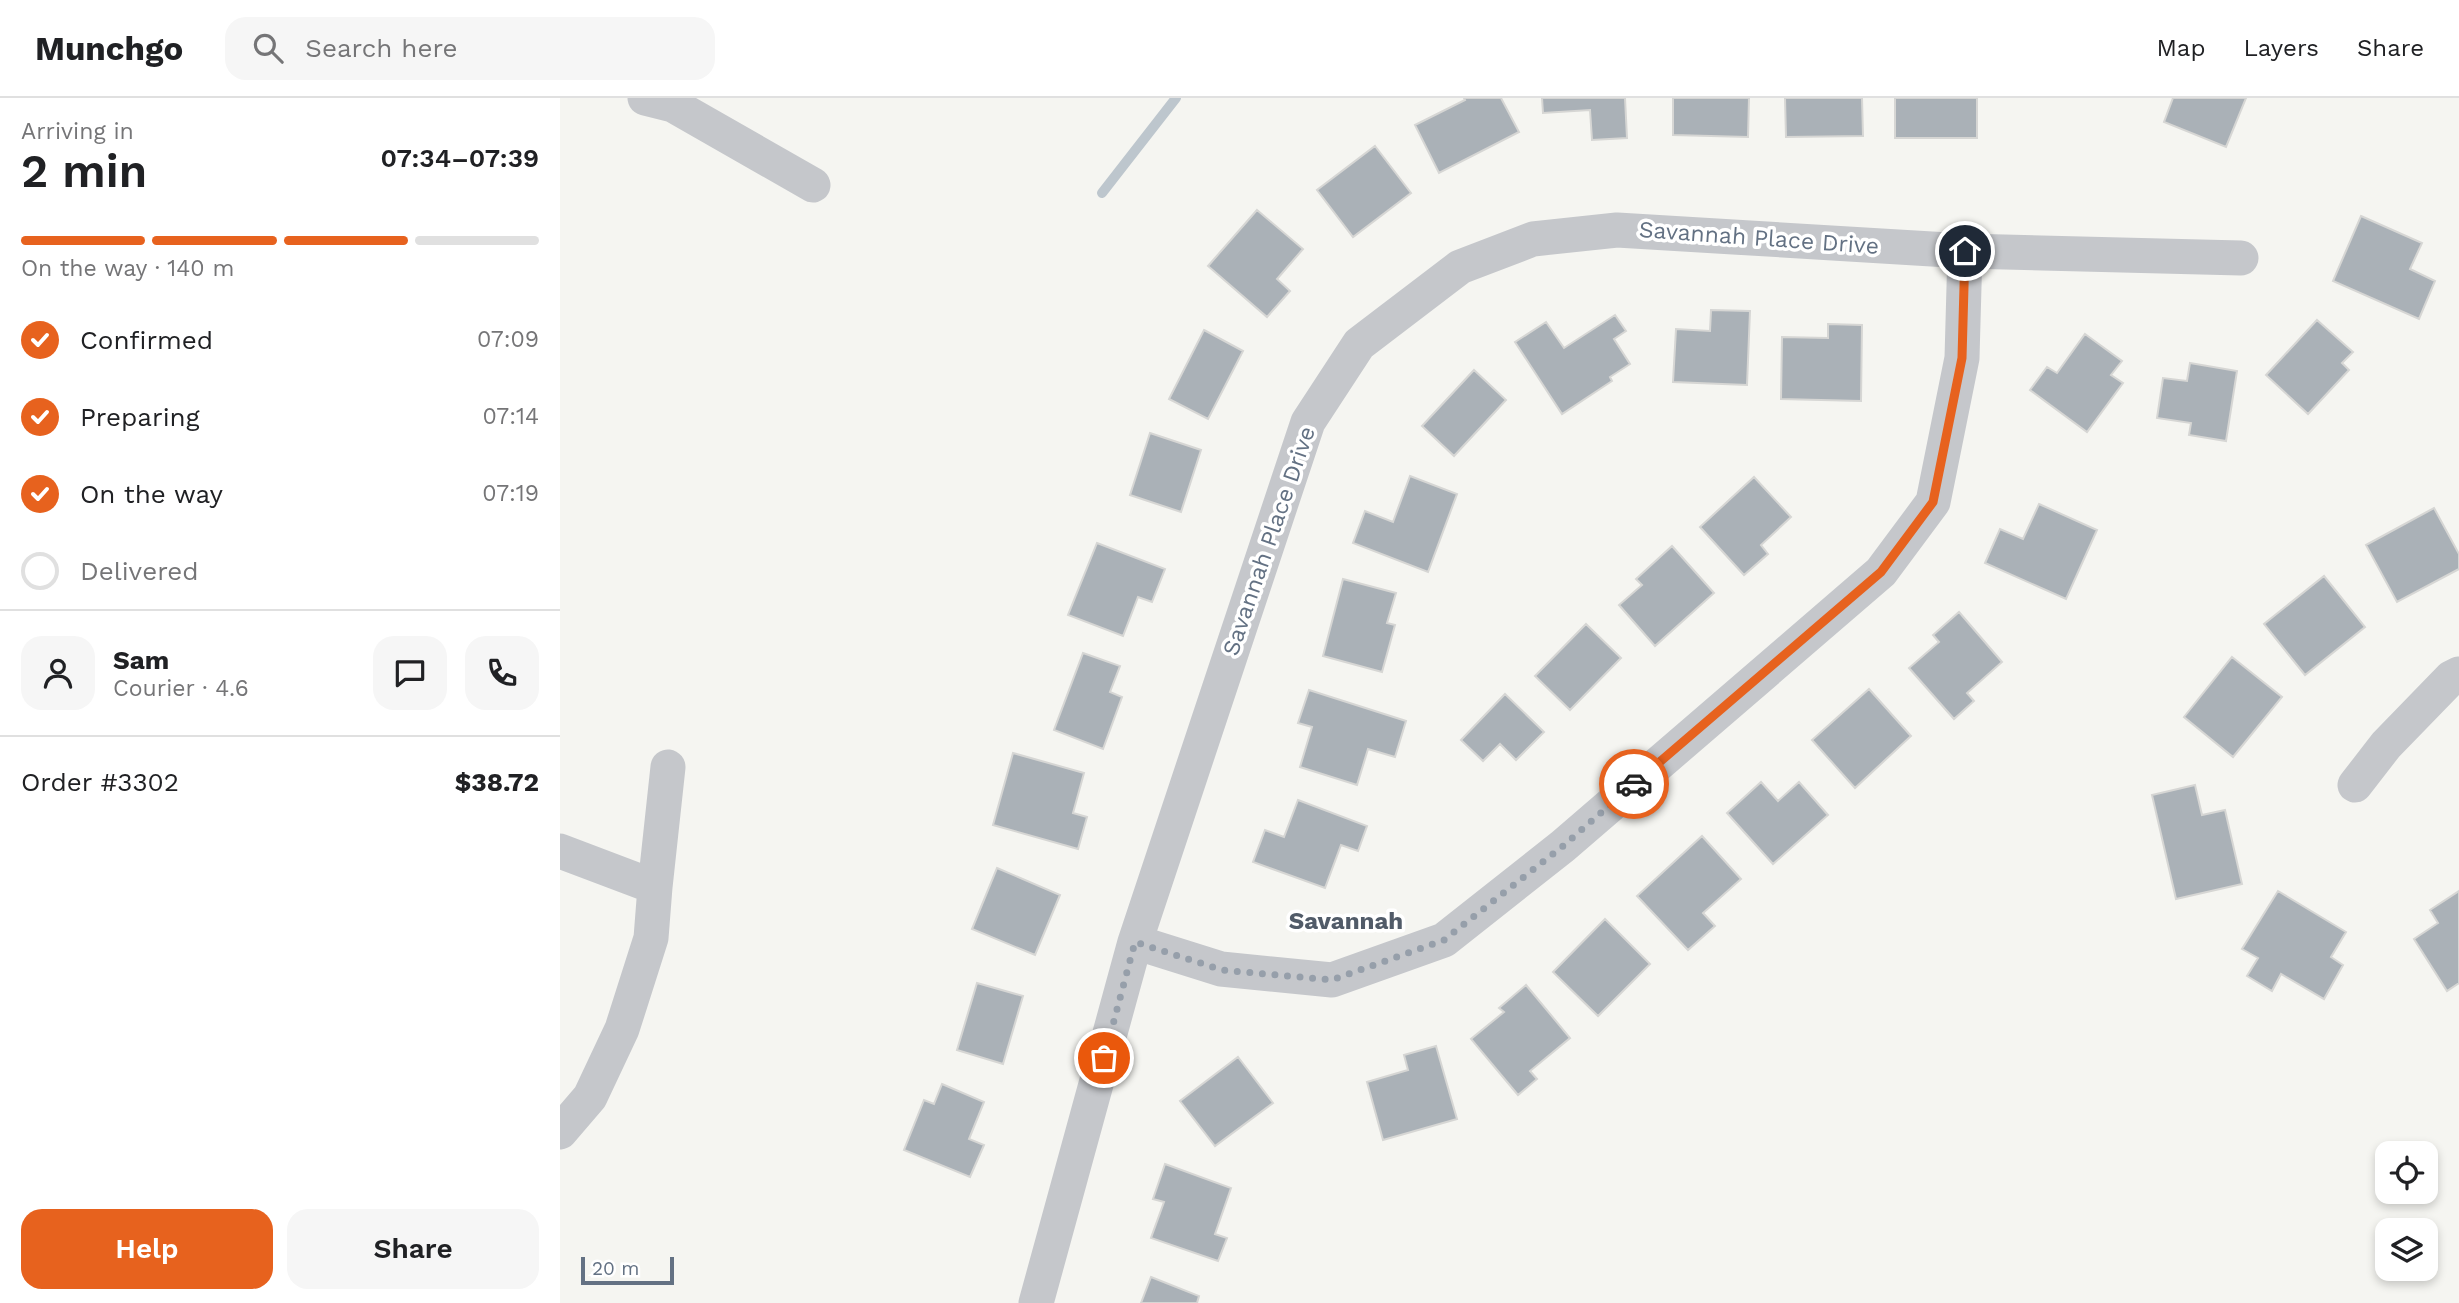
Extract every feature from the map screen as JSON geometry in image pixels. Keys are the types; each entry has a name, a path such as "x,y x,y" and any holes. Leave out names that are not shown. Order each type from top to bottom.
{"street":[{"path":"645,98 673,105 813,185"},
{"name":"Savannah Place Drive","path":"1036,1303 1135,942 1308,422 1359,344 1460,267 1533,239 1616,230 1965,251 2241,258"},
{"path":"1135,942 1222,970 1332,980 1444,940 1563,846 1881,572 1933,502 1962,358 1965,251"},
{"path":"2355,785 2386,745 2451,678 2459,674"},
{"path":"560,1132 590,1097 622,1029 651,938 668,768"},
{"path":"560,851 655,887"}],"building":[{"path":"1464,98 1501,98 1519,132 1439,173 1415,125 1465,100"},
{"path":"1542,98 1625,98 1627,138 1592,140 1590,110 1543,113"},
{"path":"1673,98 1749,98 1748,137 1673,135"},
{"path":"1785,98 1862,98 1863,136 1786,137"},
{"path":"1895,98 1977,98 1977,138 1895,138"},
{"path":"2173,98 2246,98 2226,147 2164,122"},
{"path":"1375,146 1411,193 1353,237 1317,190"},
{"path":"1257,210 1303,249 1277,279 1290,291 1267,317 1208,266"},
{"path":"2361,216 2422,243 2410,269 2435,281 2419,319 2333,281"},
{"path":"1711,310 1750,311 1747,385 1673,382 1676,329 1710,331"},
{"path":"1615,315 1626,331 1614,339 1630,364 1610,377 1612,381 1562,414 1515,342 1546,322 1564,348"},
{"path":"2317,320 2353,352 2342,363 2349,370 2308,414 2266,375"},
{"path":"1828,324 1862,325 1861,401 1781,399 1782,337 1828,338"},
{"path":"1204,330 1243,351 1208,419 1169,399"},
{"path":"2085,334 2122,361 2111,375 2123,383 2087,432 2030,390 2047,367 2057,373"},
{"path":"2190,363 2237,371 2226,441 2189,435 2191,423 2157,418 2163,378 2187,381"},
{"path":"1474,370 1506,400 1454,456 1422,426"},
{"path":"1150,433 1201,450 1181,512 1130,495"},
{"path":"1410,476 1457,494 1428,572 1353,543 1365,511 1393,522"},
{"path":"1754,477 1791,517 1761,545 1768,554 1744,575 1700,527"},
{"path":"2039,504 2097,530 2066,599 1985,563 2000,529 2023,539"},
{"path":"2434,508 2459,554 2459,569 2397,602 2366,545"},
{"path":"1097,543 1165,569 1152,602 1138,597 1123,636 1068,615"},
{"path":"1672,546 1714,593 1655,646 1619,605 1642,585 1636,579"},
{"path":"2324,576 2365,627 2305,675 2264,624"},
{"path":"1343,579 1396,593 1387,623 1395,625 1382,672 1323,656"},
{"path":"1959,612 2002,662 1967,693 1974,701 1954,719 1909,668 1939,642 1933,635"},
{"path":"1586,624 1621,658 1570,710 1535,676"},
{"path":"1083,653 1120,666 1110,692 1122,697 1103,749 1054,730"},
{"path":"2232,657 2282,697 2233,757 2184,717"},
{"path":"1869,689 1911,736 1855,788 1812,740"},
{"path":"1309,690 1406,721 1395,757 1368,749 1357,785 1300,767 1312,727 1298,723"},
{"path":"1505,694 1544,732 1516,760 1500,744 1483,761 1461,740"},
{"path":"1013,753 1084,773 1073,813 1087,817 1078,849 993,825"},
{"path":"1761,782 1778,801 1799,782 1828,815 1773,864 1727,813"},
{"path":"2195,785 2202,815 2225,810 2242,884 2176,899 2152,795"},
{"path":"1298,800 1367,826 1358,851 1341,845 1325,888 1253,862 1265,830 1284,837"},
{"path":"1702,836 1741,879 1703,913 1715,926 1688,950 1637,896"},
{"path":"997,868 1060,895 1035,955 972,929"},
{"path":"2278,891 2346,932 2331,957 2343,965 2324,999 2281,974 2272,991 2247,976 2258,958 2242,949"},
{"path":"2459,891 2459,983 2447,991 2414,939 2438,923 2430,910"},
{"path":"1605,919 1650,964 1598,1016 1553,972"},
{"path":"977,983 1023,996 1003,1064 957,1050"},
{"path":"1526,985 1570,1038 1530,1071 1537,1079 1518,1095 1471,1039 1504,1012 1499,1008"},
{"path":"1436,1046 1457,1119 1383,1140 1367,1082 1408,1070 1404,1055"},
{"path":"1238,1057 1273,1103 1215,1146 1180,1101"},
{"path":"942,1084 984,1102 969,1139 984,1145 970,1177 904,1150 924,1100 934,1104"},
{"path":"1165,1164 1231,1188 1215,1234 1227,1238 1218,1261 1151,1238 1164,1202 1153,1199"},
{"path":"1151,1277 1199,1296 1197,1303 1141,1303"}],"waterway":[{"path":"1102,193 1176,98"}],"way so far":[{"path":"1104,1058 1135,942 1222,970 1332,980 1444,940 1563,846 1634,784"}],"district":[{"name":"Savannah","path":"1346,921"}],"route":[{"path":"1634,784 1881,572 1933,502 1962,358 1965,251"}]}
